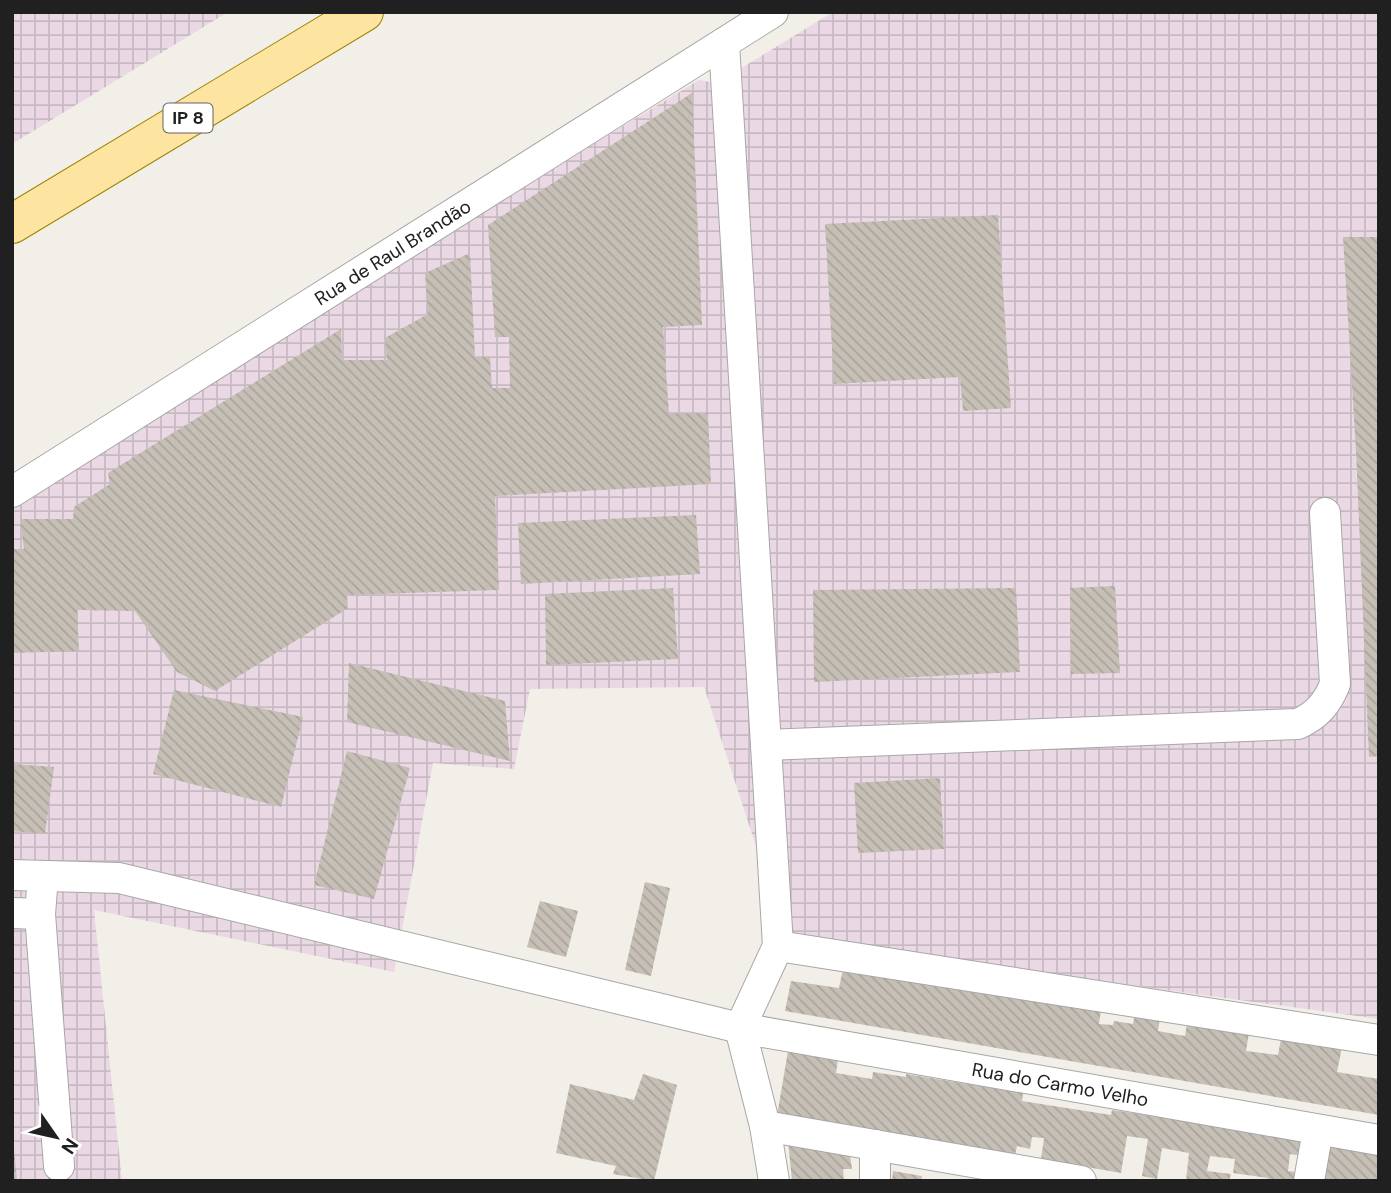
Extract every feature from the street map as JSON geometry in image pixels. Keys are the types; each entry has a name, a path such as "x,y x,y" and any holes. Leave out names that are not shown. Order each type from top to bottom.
{"main road":[{"name":"IP 8","path":"12,224 364,12"}],"street":[{"name":"Rua de Raul Brandão","path":"12,492 773,12"},
{"path":"724,43 778,946 740,1028 765,1126 774,1181"},
{"path":"766,744 1298,724 1322,709 1335,684 1325,513"},
{"name":"Rua do Carmo Velho","path":"12,875 120,878 740,1028 1379,1140"},
{"path":"43,876 26,913 59,1166"},
{"path":"778,946 1379,1040"},
{"path":"765,1126 1081,1181"},
{"path":"1309,1181 1318,1129"},
{"path":"875,1145 875,1181"}],"shaded area":[{"path":"12,12 228,12 12,144"},
{"path":"833,12 1379,12 1379,1019 786,938 704,687 530,689 514,769 433,763 394,972 94,910 122,1181 12,1181 12,496 699,80 717,83"}],"building":[{"path":"692,93 702,325 663,327 669,414 708,413 711,484 495,496 499,590 347,595 348,608 215,691 177,672 135,611 77,610 79,651 12,653 12,549 24,549 20,519 73,519 74,507 110,484 108,473 341,329 342,360 387,360 385,338 428,314 425,273 470,253 475,357 490,357 492,388 510,388 509,337 495,337 488,225"},
{"path":"998,215 1011,408 963,411 960,377 834,384 825,224"},
{"path":"1343,237 1379,237 1379,756 1369,757 1356,450"},
{"path":"696,515 700,574 521,584 518,523"},
{"path":"1115,586 1120,673 1071,674 1070,588"},
{"path":"673,588 678,659 546,665 545,594"},
{"path":"1016,588 1020,672 814,682 813,590"},
{"path":"349,663 505,701 510,761 347,722"},
{"path":"174,690 303,717 281,807 153,774"},
{"path":"347,751 410,768 374,899 314,885"},
{"path":"12,764 54,767 45,834 12,831"},
{"path":"940,778 944,849 858,853 854,783"},
{"path":"645,882 670,888 651,976 625,970"},
{"path":"540,901 578,911 566,957 527,947"},
{"path":"844,964 1101,1010 1099,1024 1113,1025 1114,1021 1133,1024 1136,1008 1161,1011 1158,1031 1185,1036 1188,1018 1250,1027 1246,1051 1278,1055 1282,1033 1342,1047 1337,1072 1379,1079 1379,1115 785,1011 791,981 839,988"},
{"path":"788,1051 838,1059 836,1073 872,1079 873,1072 906,1077 906,1074 1023,1093 1022,1101 1111,1115 1112,1110 1305,1138 1302,1156 1290,1154 1288,1171 1296,1172 1295,1181 1267,1181 1268,1178 1233,1173 1235,1159 1210,1156 1207,1171 1231,1174 1229,1181 1186,1181 1189,1153 1162,1148 1157,1179 1142,1176 1148,1139 1127,1136 1121,1173 1041,1159 1044,1138 1032,1137 1030,1149 1017,1146 1015,1155 777,1116"},
{"path":"643,1074 677,1085 654,1181 613,1174 616,1166 556,1153 570,1084 634,1100"},
{"path":"788,1141 849,1149 852,1169 843,1169 844,1180 792,1181"},
{"path":"1327,1144 1379,1153 1379,1181 1319,1181"},
{"path":"14,1148 17,1181 12,1181"},
{"path":"893,1171 922,1176 921,1181 892,1181"}]}
